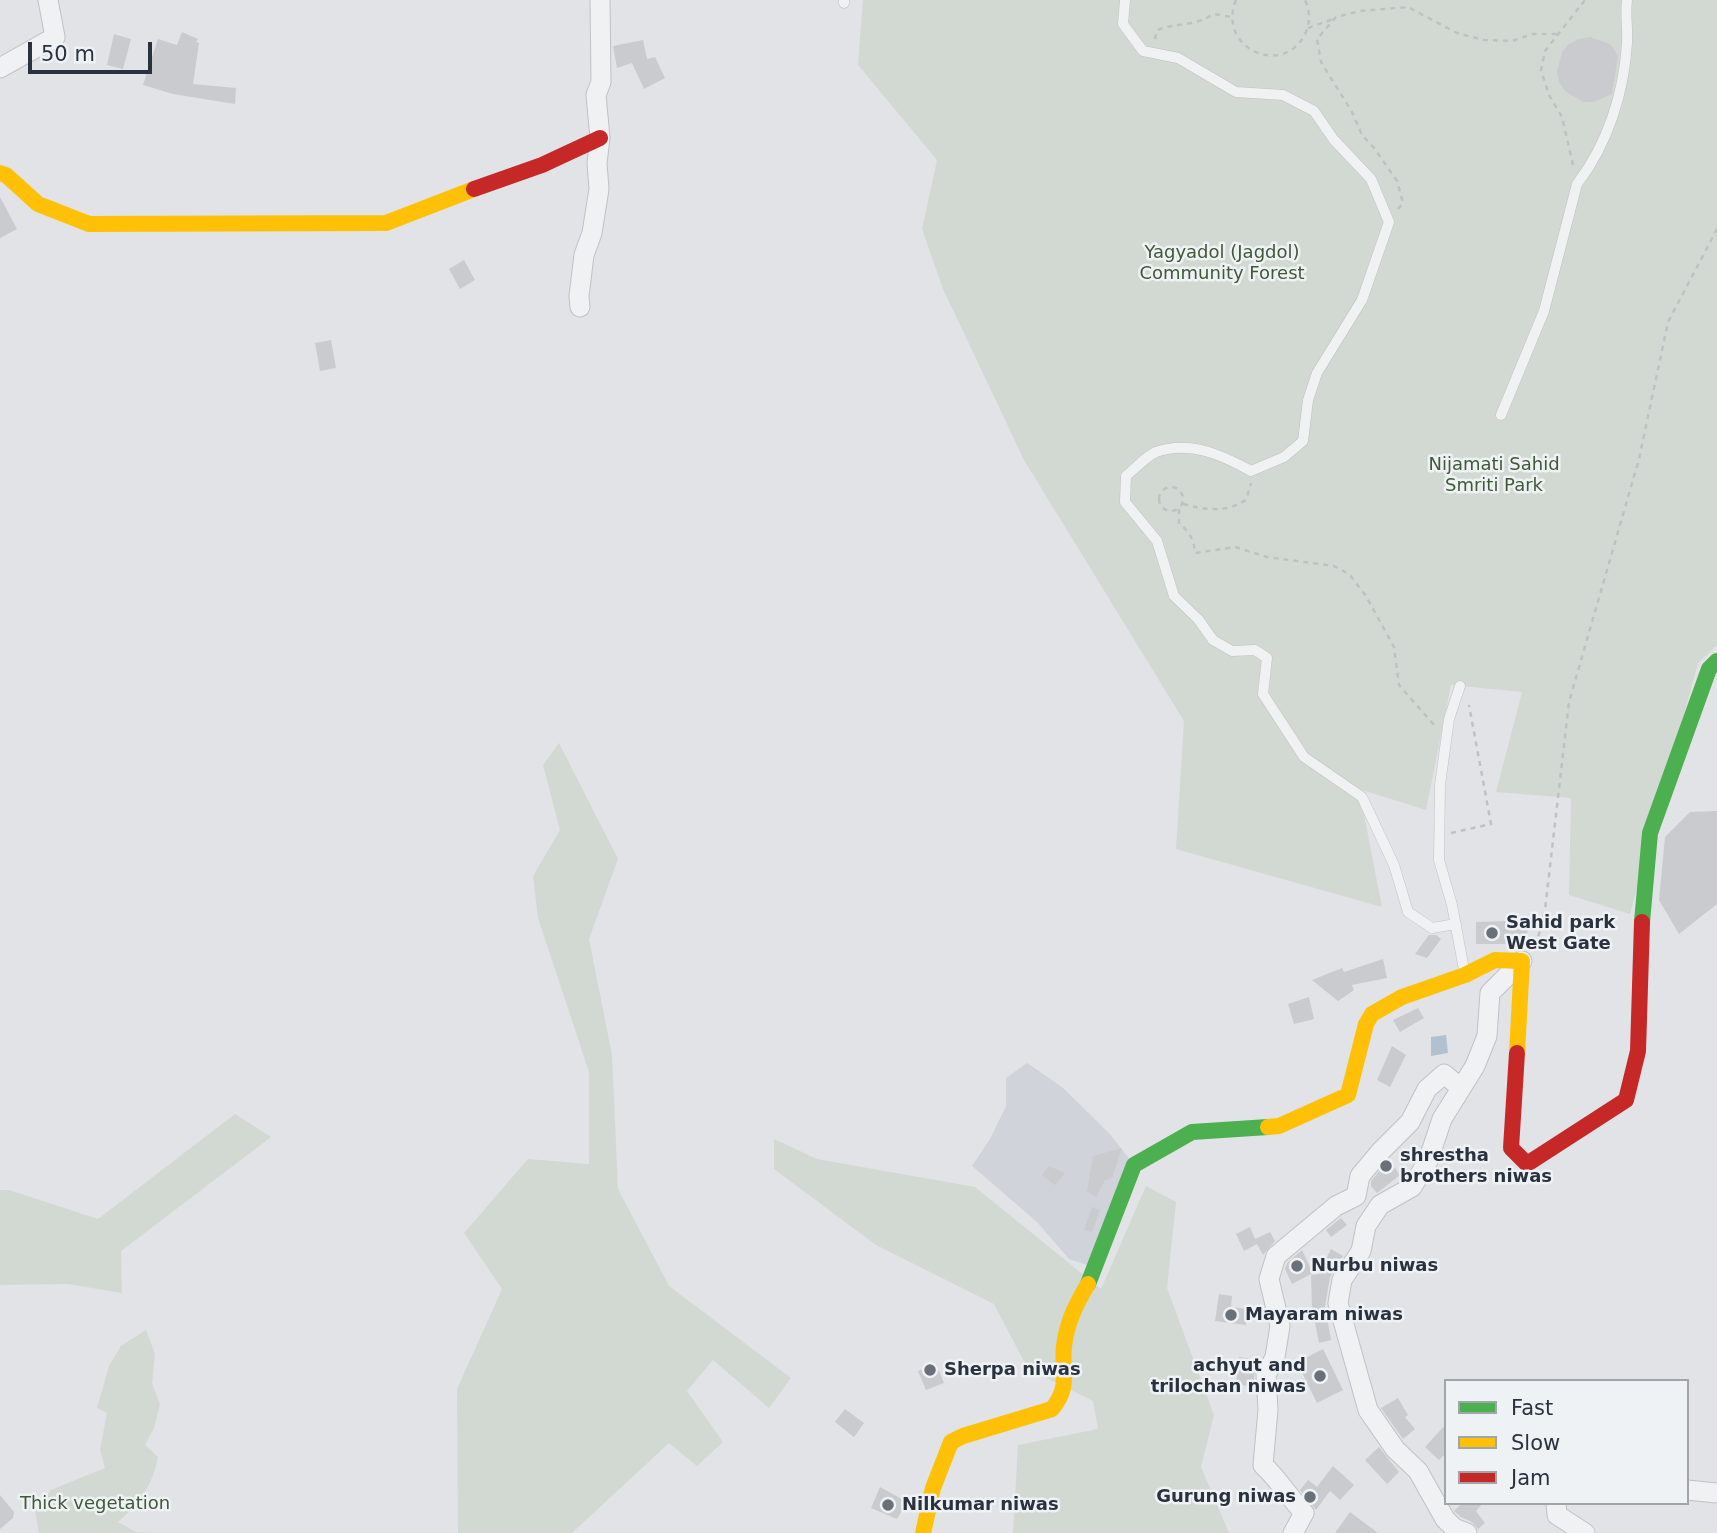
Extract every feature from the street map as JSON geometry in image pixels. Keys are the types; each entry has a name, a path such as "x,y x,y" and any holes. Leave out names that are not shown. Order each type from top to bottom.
{"street":[{"path":"0,68 55,37 48,0"},
{"path":"580,307 584,255 597,211 599,188 597,163 600,138 596,95 601,82 600,0"},
{"path":"0,173 6,175 38,204 89,224 386,223 423,207 542,165 600,138"},
{"path":"1522,961 1511,1149 1527,1164 1626,1100 1638,1051 1642,912 1650,833 1709,668 1717,661"},
{"path":"922,1533 933,1488 951,1443 963,1436 1052,1409 1061,1398 1065,1382 1064,1347 1072,1311 1092,1276 1134,1165 1192,1132 1279,1126 1348,1095 1366,1024 1373,1014 1402,997 1465,975 1495,960 1522,961"},
{"path":"1467,1533 1454,1528 1445,1519 1418,1471 1395,1449 1368,1410 1338,1303 1342,1280 1361,1251 1366,1226 1380,1205 1412,1187 1428,1161 1442,1119 1475,1066 1487,1036 1490,993 1522,961"},
{"path":"1293,1533 1304,1513 1288,1496 1278,1479 1263,1465 1268,1410 1266,1375 1275,1357 1280,1326 1269,1279 1276,1256 1336,1206 1356,1196 1360,1176 1410,1122 1427,1089 1444,1074 1461,1088"},
{"path":"1689,1490 1717,1493"},
{"path":"1556,1505 1557,1515 1586,1533"}],"lane":[{"path":"1125,0 1123,24 1143,51 1178,58 1236,92 1283,95 1314,111 1334,140 1371,179 1388,222 1362,300 1317,373 1308,400 1303,441 1284,457 1251,471 1228,459 1192,447 1155,452 1126,476 1125,502 1157,541 1174,596 1198,619 1213,640 1231,651 1255,650 1266,658 1263,694 1304,757 1362,797 1394,864 1408,912 1432,928 1456,924"},
{"path":"1501,415 1545,311 1577,184 1590,167 1614,113 1623,78 1628,41 1628,0"},
{"path":"1460,686 1449,719 1440,785 1439,860 1456,924 1465,975"}],"path":[{"path":"1236,0 1232,17 1235,34 1242,44 1253,52 1266,56 1280,55 1292,50 1302,40 1308,28 1309,16 1305,0"},
{"path":"1577,184 1562,117 1549,95 1541,70 1545,51 1585,0"},
{"path":"1308,28 1360,11 1408,6 1457,33 1484,40 1512,41 1533,34 1560,34"},
{"path":"1136,41 1149,46 1154,41 1157,30 1207,19 1213,14 1232,17"},
{"path":"1336,18 1317,39 1321,62 1352,112 1362,135 1397,181 1403,203 1388,222"},
{"path":"1522,961 1538,944 1545,909 1569,702 1639,459 1668,322 1717,229"},
{"path":"1183,504 1215,511 1233,508 1246,500 1251,484 1251,471"},
{"path":"1169,487 1177,488 1183,495 1183,504 1171,512 1161,506 1159,498 1162,491 1169,487"},
{"path":"1179,509 1179,524 1186,529 1194,543 1195,553 1235,547 1267,557 1334,566 1349,574 1366,596 1394,647 1399,685 1447,739"},
{"path":"1439,848 1448,848 1448,834 1491,824 1468,700"}],"shaded area":[{"path":"1027,1063 1062,1087 1109,1133 1134,1165 1090,1266 1069,1259 1037,1222 972,1166 990,1139 1006,1106 1006,1078"}],"green space":[{"name":"Yagyadol (Jagdol) Community Forest","path":"863,0 1717,0 1717,645 1698,663 1630,914 1569,895 1571,798 1496,792 1522,692 1451,685 1426,810 1359,789 1382,907 1176,849 1184,721 1024,460 943,289 922,229 937,160 858,65"},
{"path":"559,743 618,859 589,939 612,1055 618,1189 669,1286 791,1378 769,1408 713,1360 687,1391 723,1442 697,1466 669,1443 572,1533 458,1533 457,1389 502,1289 464,1233 528,1159 589,1164 589,1072 538,918 533,876 560,830 543,765"},
{"path":"235,1114 271,1137 121,1251 122,1293 68,1284 0,1285 0,1190 9,1190 98,1219"},
{"path":"774,1139 817,1159 975,1187 1101,1289 1146,1186 1176,1202 1167,1288 1214,1415 1201,1467 1229,1533 1013,1533 1018,1445 1098,1429 1093,1401 1028,1369 994,1304 876,1245 774,1169"},
{"name":"Thick vegetation","path":"146,1330 155,1354 152,1383 160,1404 154,1428 145,1445 158,1457 153,1476 144,1493 118,1522 136,1532 154,1533 39,1533 35,1511 51,1490 105,1468 100,1450 107,1413 97,1408 109,1366 121,1346"}],"water":[{"path":"1446,1035 1448,1053 1431,1056 1431,1037"}],"building":[{"path":"182,32 198,39 196,42 199,43 193,84 236,88 235,104 173,94 143,85 158,39 177,45"},
{"path":"114,34 131,39 123,69 107,65"},
{"path":"1590,37 1610,44 1618,56 1612,94 1593,102 1583,102 1565,91 1557,72 1562,52 1569,44"},
{"path":"643,40 647,59 655,57 665,78 644,89 632,63 617,68 613,46"},
{"path":"0,197 17,229 0,238"},
{"path":"464,260 475,280 460,289 449,269"},
{"path":"331,340 336,368 320,371 315,343"},
{"path":"1717,811 1717,904 1679,934 1659,900 1665,837 1690,812"},
{"name":"Sahid park West Gate","path":"1535,920 1524,938 1509,940 1509,944 1476,944 1476,922"},
{"path":"1429,935 1436,935 1441,939 1427,958 1415,954"},
{"path":"1383,959 1387,978 1352,985 1354,990 1338,1001 1312,980 1342,968 1344,972"},
{"path":"1309,997 1314,1019 1294,1024 1288,1004"},
{"path":"1418,1008 1424,1018 1400,1032 1393,1020"},
{"path":"1392,1046 1406,1055 1390,1087 1377,1080"},
{"path":"1122,1148 1112,1178 1105,1180 1096,1197 1087,1191 1093,1156"},
{"name":"shrestha brothers niwas","path":"1389,1160 1400,1175 1377,1193 1371,1186 1371,1181"},
{"path":"1049,1166 1065,1173 1055,1185 1042,1175"},
{"path":"1092,1207 1100,1210 1092,1232 1084,1230"},
{"path":"1341,1218 1347,1225 1331,1237 1326,1230"},
{"path":"1250,1227 1255,1239 1270,1232 1275,1241 1263,1255 1257,1244 1244,1251 1236,1234"},
{"path":"1331,1249 1343,1256 1330,1277 1325,1306 1331,1340 1319,1343 1312,1308 1311,1275 1319,1274"},
{"name":"Nurbu niwas","path":"1302,1250 1313,1273 1292,1284 1285,1269 1287,1263"},
{"name":"Mayaram niwas","path":"1219,1294 1232,1296 1231,1307 1247,1309 1246,1325 1215,1321"},
{"name":"achyut and trilochan niwas","path":"1323,1349 1343,1390 1317,1403 1297,1362"},
{"path":"1239,1357 1260,1360 1254,1375 1254,1387 1236,1384"},
{"name":"Sherpa niwas","path":"936,1364 944,1383 926,1390 918,1371"},
{"path":"1398,1398 1408,1415 1405,1417 1415,1429 1403,1439 1381,1408"},
{"path":"845,1409 864,1423 854,1437 835,1422"},
{"path":"1444,1426 1444,1455 1439,1460 1425,1447"},
{"path":"1379,1447 1399,1472 1387,1484 1365,1460"},
{"path":"1333,1466 1354,1485 1340,1500 1330,1491 1316,1510 1300,1490 1308,1480 1317,1487"},
{"name":"Nilkumar niwas","path":"880,1487 907,1502 897,1519 871,1508"},
{"path":"0,1495 14,1512 13,1518 0,1529"},
{"path":"1460,1505 1481,1505 1476,1511 1485,1523 1478,1529 1454,1511"},
{"path":"1350,1512 1378,1533 1335,1533"}],"traffic: fast":[{"path":"1642,922 1650,833 1709,669 1717,661"},
{"path":"1088,1284 1134,1165 1192,1132 1268,1127"}],"traffic: slow":[{"path":"0,173 6,175 38,204 89,224 386,223 474,189"},
{"path":"1268,1127 1279,1126 1348,1095 1366,1024 1372,1014 1402,997 1465,975 1495,960 1522,961 1517,1053"},
{"path":"923,1533 933,1488 951,1442 1052,1409 1058,1401 1064,1379 1063,1355 1067,1329 1088,1284"}],"traffic: jam":[{"path":"474,189 542,165 600,138"},
{"path":"1517,1053 1511,1148 1527,1164 1626,1100 1638,1051 1642,922"}],"place":[{"name":"Sahid park West Gate","path":"1492,933"},
{"name":"shrestha brothers niwas","path":"1386,1166"},
{"name":"Nurbu niwas","path":"1297,1266"},
{"name":"Mayaram niwas","path":"1231,1315"},
{"name":"Sherpa niwas","path":"930,1370"},
{"name":"achyut and trilochan niwas","path":"1320,1376"},
{"name":"Gurung niwas","path":"1310,1497"},
{"name":"Nilkumar niwas","path":"888,1505"}],"park label":[{"name":"Nijamati Sahid Smriti Park","path":"1494,475"}]}
